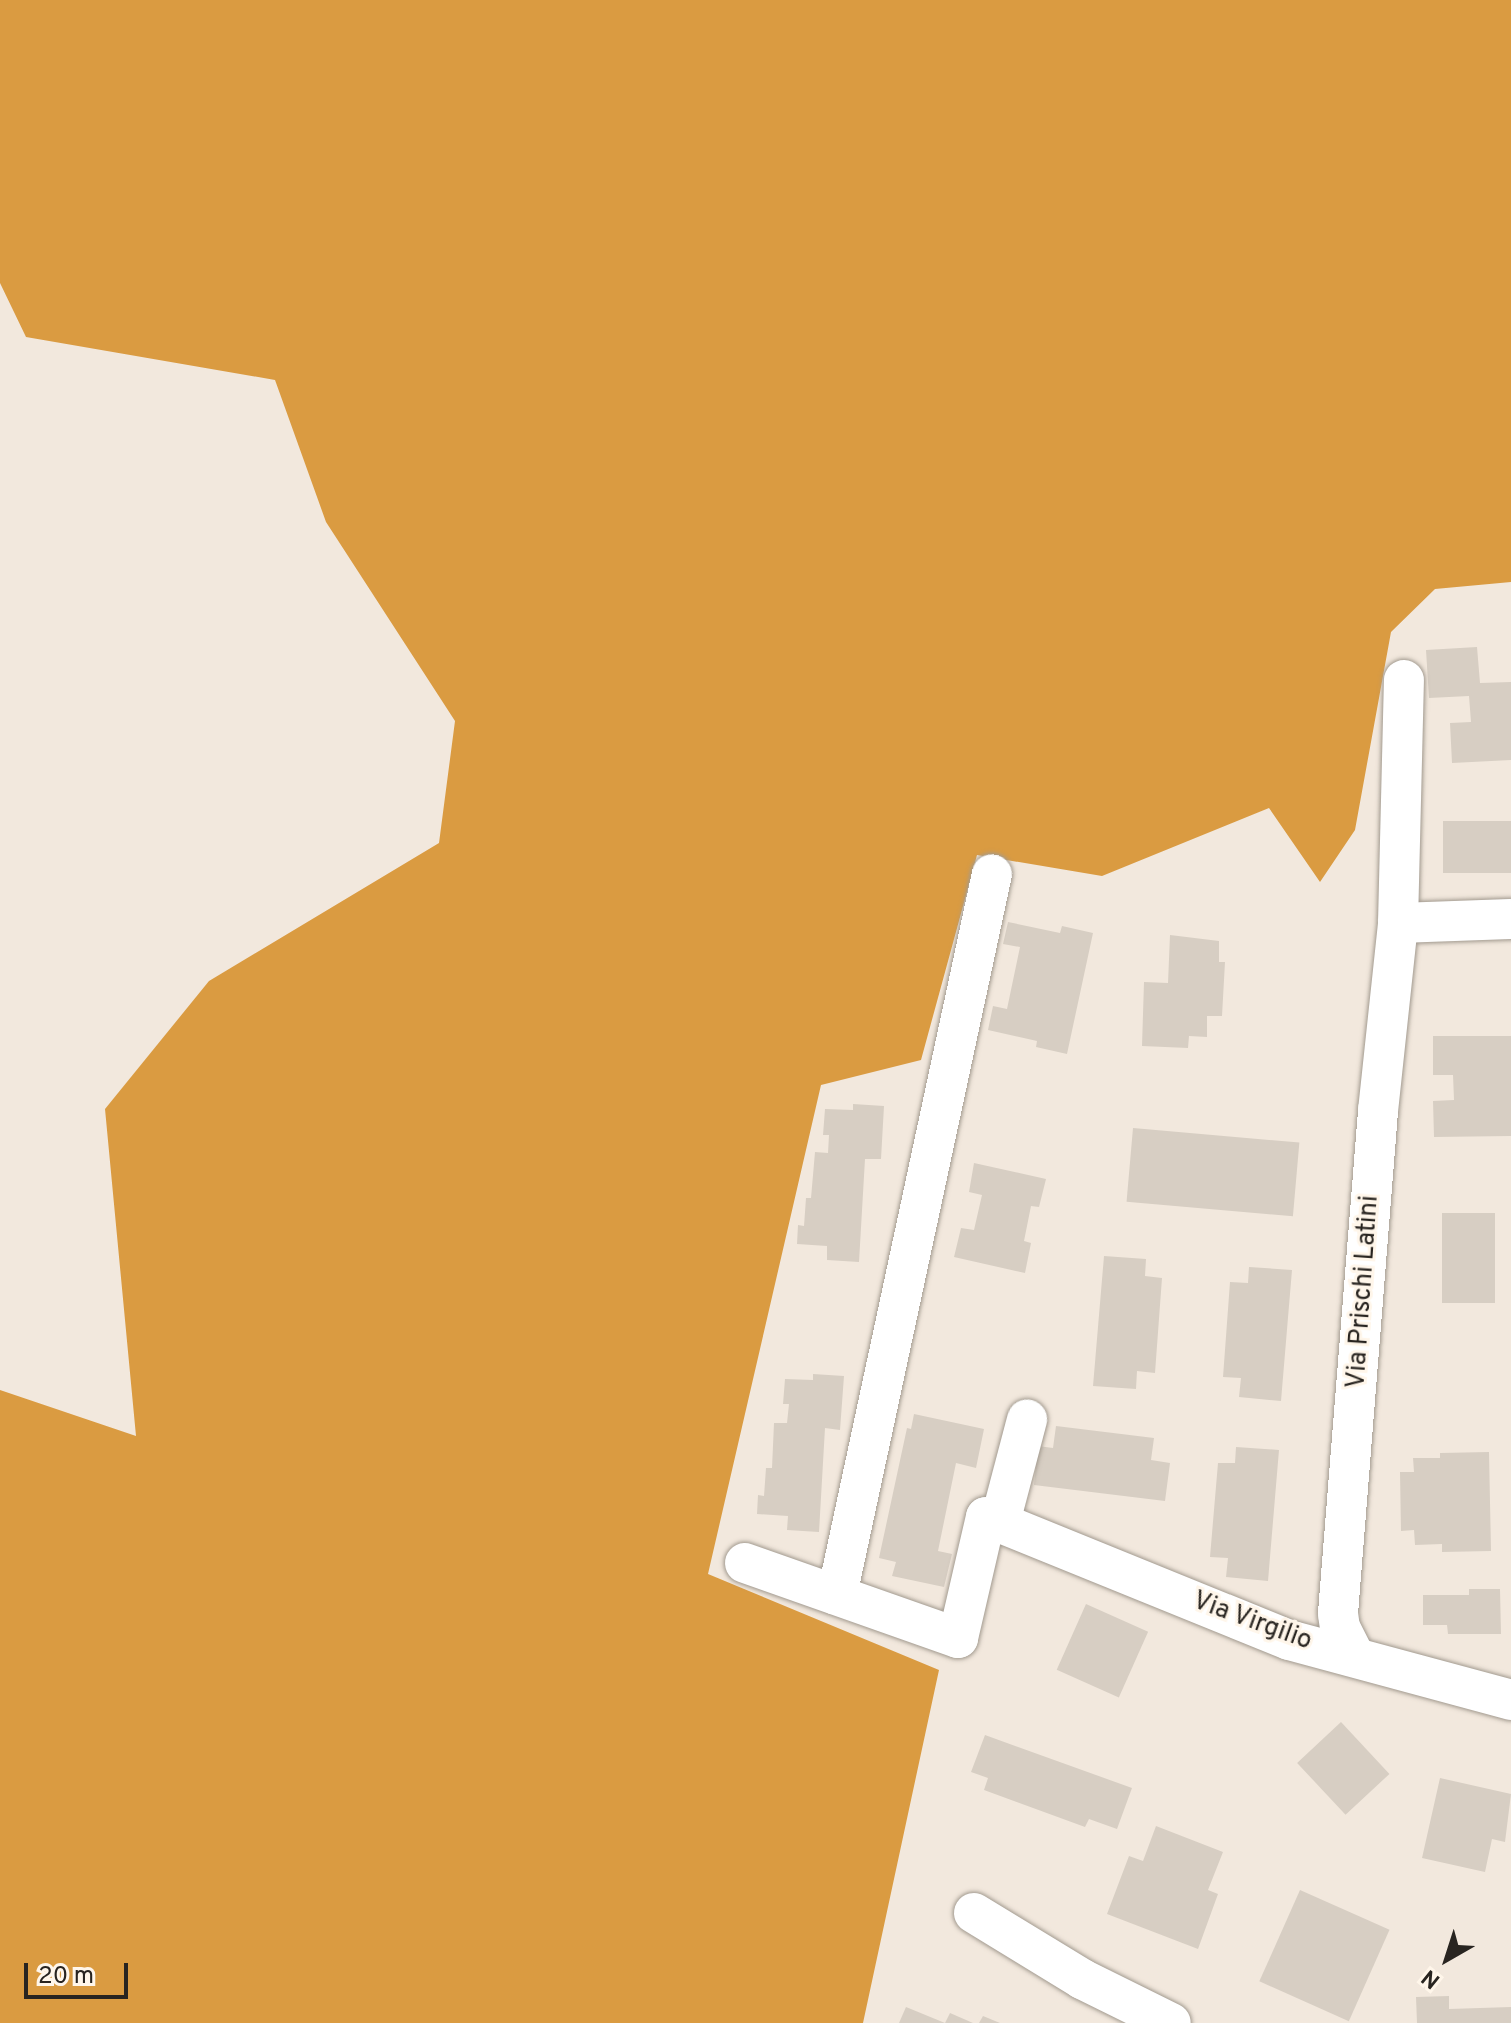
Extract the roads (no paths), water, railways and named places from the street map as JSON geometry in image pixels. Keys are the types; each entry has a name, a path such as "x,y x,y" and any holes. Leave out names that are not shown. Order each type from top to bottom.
{"street":[{"name":"Via Prischi Latini","path":"1355,1657 1340,1628 1338,1613 1378,1111 1398,923 1404,680"},
{"path":"837,1595 992,874"},
{"path":"1398,923 1511,919"},
{"path":"745,1563 958,1638 986,1517 1000,1522 1027,1420"},
{"name":"Via Virgilio","path":"1000,1522 1289,1640 1511,1700"},
{"path":"974,1913 1082,1979 1171,2023"}]}
